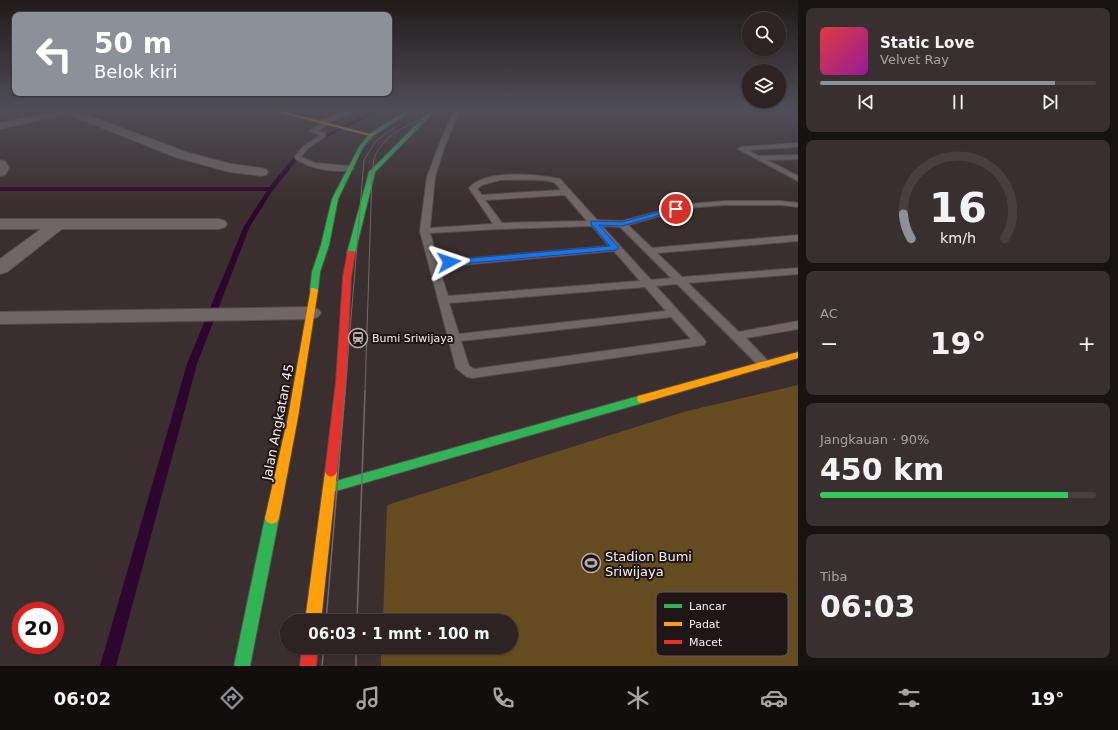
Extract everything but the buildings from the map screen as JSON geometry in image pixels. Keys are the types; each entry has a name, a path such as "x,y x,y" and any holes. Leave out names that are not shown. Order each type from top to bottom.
{"main road":[{"name":"Jalan Angkatan 45","path":"242,666 293,418 312,313 316,272 325,245 335,198 361,147 367,140"},
{"path":"314,614 341,382 347,277 353,244 366,190 372,172 404,140"},
{"path":"329,488 765,364 798,356"},
{"path":"308,666 309,654"}],"street":[{"path":"146,140 182,155 230,168 261,172"},
{"path":"0,164 2,168 0,172"},
{"path":"0,224 219,224"},
{"path":"0,268 58,224"},
{"path":"0,318 312,313"}],"lane":[{"path":"316,140 297,157 300,160 312,164 350,168"},
{"path":"444,140 431,176 425,231 434,264 438,287 455,338 463,368 472,374 478,374 700,342 557,181 529,177 487,180 477,183 473,188 499,226"},
{"path":"798,145 741,149 798,179"},
{"path":"758,158 798,157"},
{"path":"787,173 798,173"},
{"path":"480,198 568,192"},
{"path":"425,231 499,226 593,223 622,224 648,218 686,206 737,202 798,205"},
{"path":"622,224 765,364"},
{"path":"650,251 798,238"},
{"path":"434,264 616,248"},
{"path":"443,300 798,271"},
{"path":"455,338 675,313"},
{"path":"736,336 798,325"}],"shaded area":[{"name":"Stadion Bumi Sriwijaya","path":"798,385 798,666 381,666 381,654 518,654 518,614 383,614 387,505 687,411"}],"waterway":[{"path":"271,189 306,146 318,140"},
{"path":"0,189 271,189"},
{"path":"108,666 192,364 247,226 271,189"}],"tram line":[{"path":"345,392 364,160 377,140"},
{"path":"365,392 372,175 374,159 380,148 387,140"},
{"path":"327,614 345,391"},
{"path":"357,614 365,391"},
{"path":"322,666 323,654"},
{"path":"356,654 356,666"}],"traffic: fast":[{"path":"314,290 316,272 325,245 335,199 361,147 367,140"},
{"path":"351,253 372,172 404,140"},
{"path":"329,488 642,399"},
{"path":"242,666 272,518"}],"traffic: slow":[{"path":"272,518 293,417 314,290"},
{"path":"642,399 798,355"},
{"path":"314,614 331,472"}],"traffic: jam":[{"path":"331,472 341,382 347,277 351,253"},
{"path":"308,666 309,654"}],"place":[{"name":"Bumi Sriwijaya","path":"358,338"},
{"name":"Stadion Bumi Sriwijaya","path":"591,563"}],"route":[{"path":"449,262 616,248 593,223 622,224 676,209"}]}
